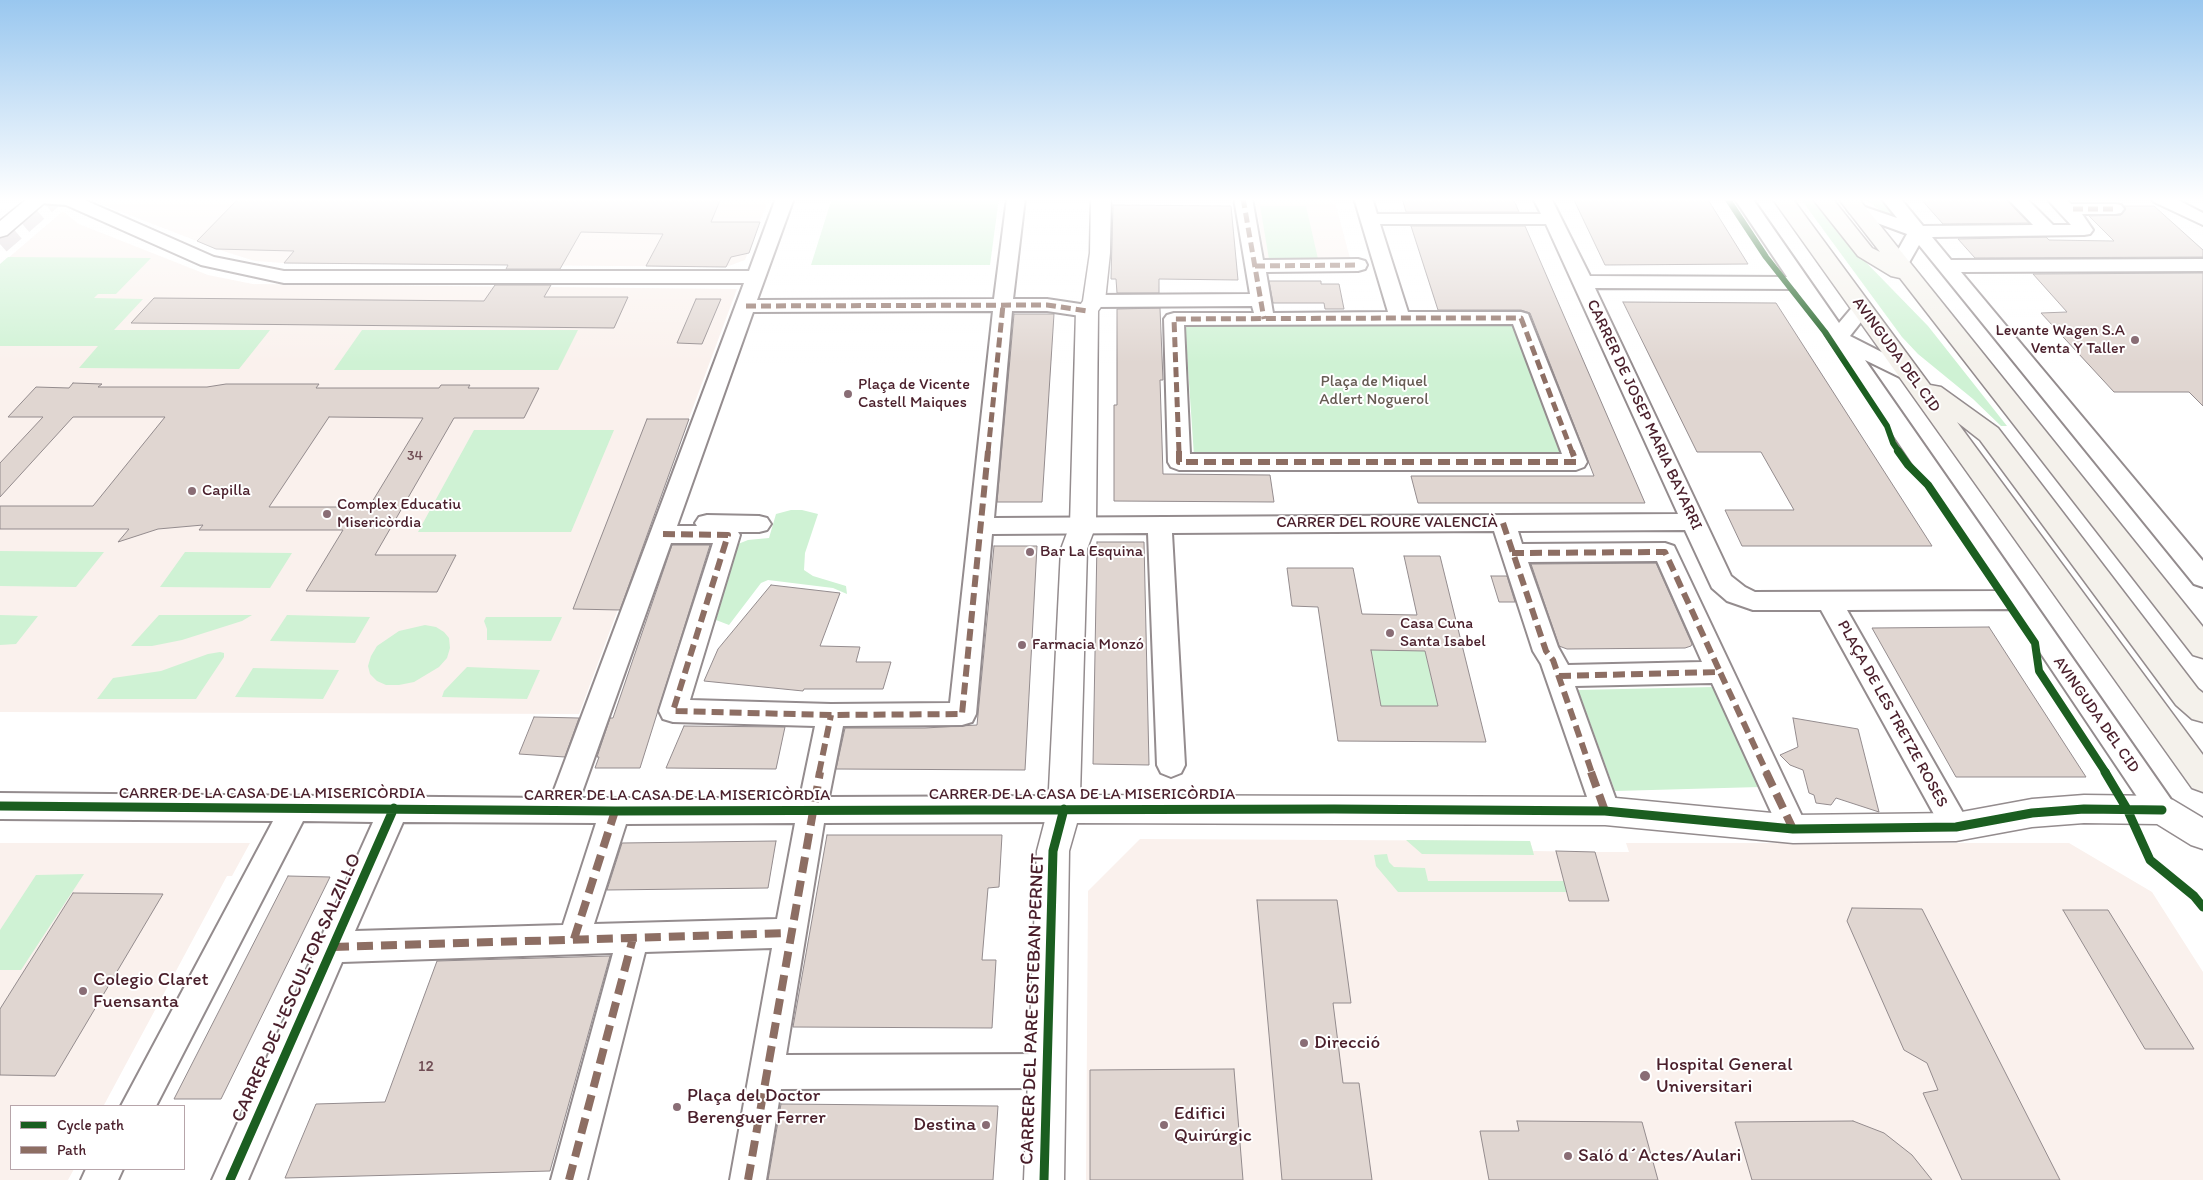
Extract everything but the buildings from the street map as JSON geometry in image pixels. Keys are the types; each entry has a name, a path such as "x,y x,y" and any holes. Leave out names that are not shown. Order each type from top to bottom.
{"main road":[{"name":"AVINGUDA DEL CID","path":"1822,253 2203,779"},
{"path":"1867,253 1884,265 1905,271"},
{"path":"1891,253 2203,647"},
{"path":"1910,375 1989,434 2187,696 2203,710"}],"street":[{"path":"190,253 208,261 284,277 757,277"},
{"path":"561,810 765,253"},
{"path":"665,528 728,535 673,711 832,715 962,714 1009,253"},
{"name":"CARRER DEL PARE ESTEBAN PERNET","path":"1044,1180 1053,851 1064,810 1074,549 1083,525 1091,306 1100,253"},
{"path":"1253,253 1262,309"},
{"path":"1380,253 1400,318"},
{"name":"CARRER DE JOSEP MARIA BAYARRI","path":"1569,253 1706,551"},
{"name":"AVINGUDA DEL CID","path":"1780,253 2162,810"},
{"path":"1905,271 1911,253"},
{"path":"1937,253 2203,578"},
{"path":"1255,266 1358,264"},
{"path":"1948,266 2203,265"},
{"path":"1583,282 1800,283"},
{"path":"746,306 1047,305 1262,309 1400,318 1521,318 1576,462 1179,462 1174,319 1262,309"},
{"path":"1862,308 1838,338 1910,375"},
{"name":"CARRER DEL ROURE VALENCIÀ","path":"980,526 1692,522"},
{"path":"1503,523 1546,651 1553,660 1559,676 1605,811"},
{"path":"665,528 759,524"},
{"path":"1160,524 1171,765"},
{"name":"PLAÇA DE LES TRETZE ROSES","path":"1706,551 1721,582 1736,594 1753,601 2018,600"},
{"path":"1512,553 1665,552 1793,829"},
{"name":"PLAÇA DE LES TRETZE ROSES","path":"1829,601 1956,827"},
{"path":"2179,618 2203,634"},
{"path":"1559,676 1720,672"},
{"path":"748,1180 812,809 832,715"},
{"name":"CARRER DE LA CASA DE LA MISERICÒRDIA","path":"0,806 615,811 812,809 1605,811 1793,829 1956,827 2032,813 2066,810 2162,810"},
{"path":"139,1105 296,807"},
{"name":"CARRER DE L'ESCULTOR SALZILLO","path":"230,1180 394,808"},
{"path":"2162,810 2203,835"},
{"path":"574,939 615,811"},
{"path":"333,947 790,933"},
{"path":"569,1180 634,938"},
{"path":"767,1072 1047,1071"}],"shaded area":[{"name":"Complex Educatiu Misericòrdia","path":"14,253 153,253 208,275 253,284 737,289 579,714 0,712 0,265"},
{"path":"230,253 748,253 745,260 726,267 284,263 255,261"},
{"path":"1264,253 1349,253 1351,262 1265,261"},
{"name":"Hospital General Universitari","path":"1140,839 1530,841 1533,851 1595,852 1629,852 1626,843 2069,843 2152,892 2203,972 2203,1180 1086,1180 1088,891"},
{"name":"Colegio Claret Fuensanta","path":"0,843 250,843 232,876 227,876 104,1105 10,1105 10,1170 73,1170 68,1180 0,1180"}],"green space":[{"path":"815,253 992,253 990,265 811,265"},
{"path":"1268,253 1317,253 1318,259 1269,259"},
{"path":"1840,253 1857,253 1928,326 2007,426 2001,426 1973,399 1918,354 1902,337"},
{"path":"8,257 151,258 116,294 98,294 94,298 143,299 114,330 270,330 239,369 79,368 98,346 0,346 0,264"},
{"name":"Plaça de Miquel Adlert Noguerol","path":"1185,324 1514,325 1564,458 1194,456"},
{"path":"362,330 578,330 558,370 334,370"},
{"path":"474,430 614,430 571,532 418,532"},
{"path":"791,510 802,510 818,514 805,553 804,570 813,576 846,586 847,594 833,588 768,580 761,583 729,625 716,620 738,544 748,540 769,538 776,514"},
{"path":"0,551 104,552 76,587 0,586"},
{"path":"185,552 292,553 270,588 160,587"},
{"path":"0,615 38,616 16,644 0,645"},
{"path":"159,615 252,615 242,621 182,640 152,646 131,646"},
{"path":"287,615 370,617 355,643 270,641"},
{"path":"486,617 562,617 551,641 487,640 487,629 484,621"},
{"path":"425,625 436,627 449,638 450,648 447,658 439,667 414,682 386,685 377,681 370,674 368,666 377,646 399,631"},
{"path":"1371,650 1425,651 1438,706 1381,706"},
{"path":"224,653 224,657 196,699 97,699 113,678 161,671 208,654"},
{"path":"467,667 540,670 527,699 442,697 444,691"},
{"path":"253,668 339,670 323,699 235,697"},
{"path":"1713,687 1760,787 1615,791 1578,690"},
{"path":"1406,840 1530,841 1534,855 1422,854"},
{"path":"1387,854 1389,862 1394,867 1425,868 1428,881 1564,881 1567,892 1398,892 1376,866 1374,855"},
{"path":"84,874 21,970 0,970 0,930 36,875"}],"marked path":[{"path":"1253,253 1264,319"},
{"path":"1255,266 1358,265"},
{"path":"663,534 728,535 673,711 831,715 962,714 1003,305"},
{"path":"746,306 1047,305 1087,311"},
{"path":"1400,318 1521,318 1576,462 1179,462 1174,319 1400,318"},
{"path":"1503,523 1546,651 1553,660 1605,811"},
{"path":"1512,553 1665,552 1720,672"},
{"path":"1559,676 1720,672 1793,829"},
{"path":"748,1180 812,809 831,715"},
{"path":"574,939 615,811"},
{"path":"333,947 790,933"},
{"path":"569,1180 633,938"}],"cycle path":[{"path":"1763,253 1825,332 1887,426 1893,443 1908,465 1928,485 2035,643 2039,671 2104,770 2127,809 2150,860 2194,896 2203,907"},
{"path":"0,806 615,811 1334,809 1605,811 1793,829 1956,827 2032,813 2084,809 2162,810"},
{"path":"230,1180 394,808"},
{"path":"1044,1180 1053,851 1064,809"}],"place":[{"name":"Levante Wagen S.A Venta Y Taller","path":"2135,340"},
{"name":"Plaça de Vicente Castell Maiques","path":"848,394"},
{"name":"Capilla","path":"192,491"},
{"name":"Complex Educatiu Misericòrdia","path":"327,514"},
{"name":"Bar La Esquina","path":"1030,552"},
{"name":"Casa Cuna Santa Isabel","path":"1390,633"},
{"name":"Farmacia Monzó","path":"1022,645"},
{"name":"Colegio Claret Fuensanta","path":"83,991"},
{"name":"Direcció","path":"1304,1043"},
{"name":"Hospital General Universitari","path":"1645,1076"},
{"name":"Plaça del Doctor Berenguer Ferrer","path":"677,1107"},
{"name":"Destina","path":"986,1125"},
{"name":"Edifici Quirúrgic","path":"1164,1125"},
{"name":"Saló d´Actes/Aulari","path":"1568,1156"}]}
